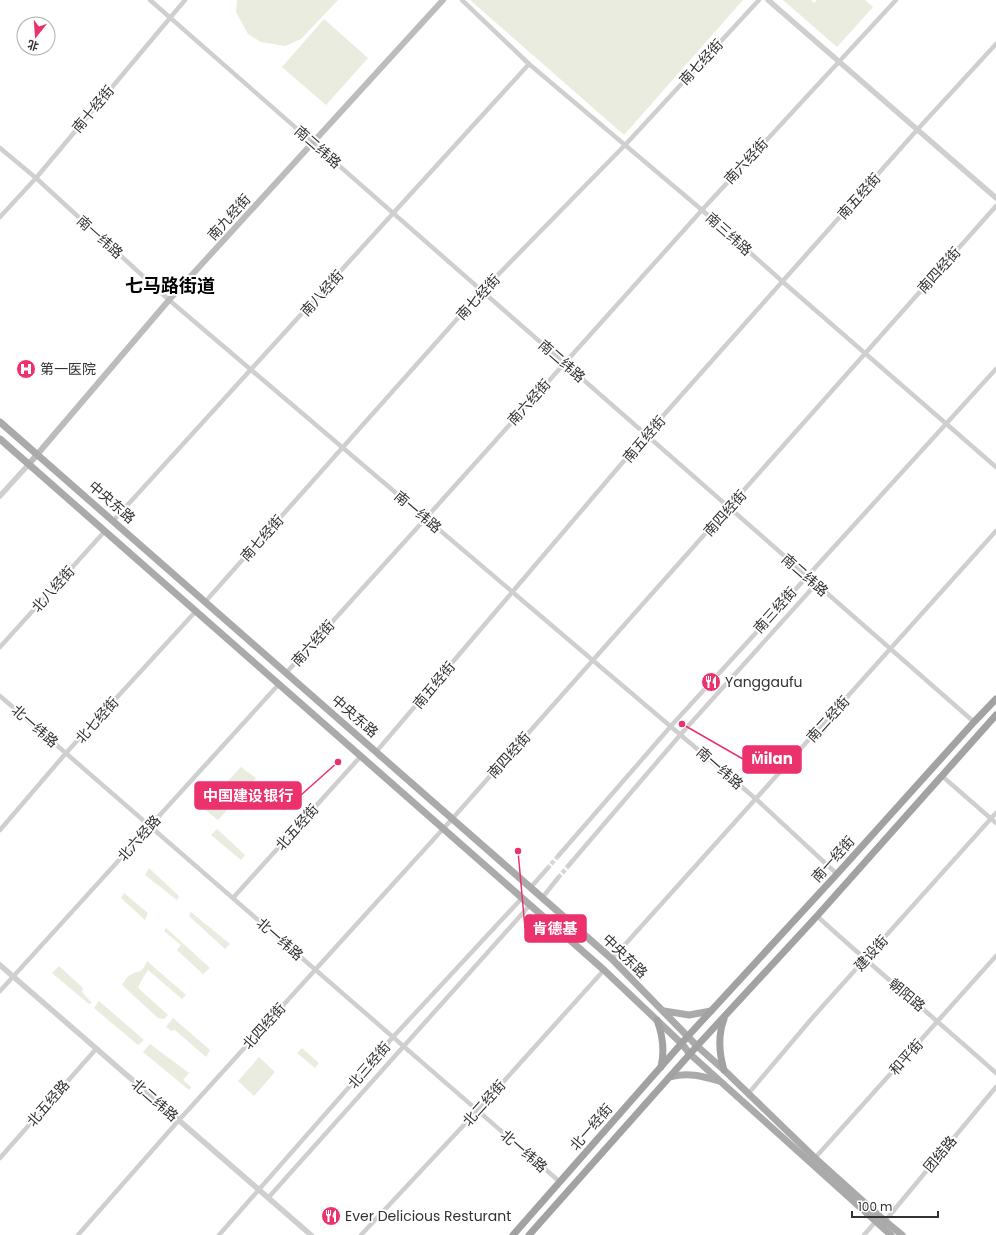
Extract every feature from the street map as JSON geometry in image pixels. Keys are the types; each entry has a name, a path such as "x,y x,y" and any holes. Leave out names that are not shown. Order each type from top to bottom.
{"highway":[{"name":"南一经街","path":"688,1036 996,699"},
{"name":"南一经街","path":"697,1046 817,916 996,715"},
{"path":"724,1070 720,1040 726,1015"},
{"path":"657,1020 662,1032 664,1047 661,1068"},
{"name":"北一经街","path":"513,1235 688,1036"},
{"name":"北一经街","path":"532,1234 697,1046"}],"main road":[{"name":"南九经街","path":"29,464 170,300 443,0"},
{"name":"中央东路","path":"0,422 612,959 697,1046 815,1158 902,1235"},
{"name":"中央东路","path":"0,439 604,970 682,1044 690,1054 891,1235"},
{"path":"663,1011 689,1015 711,1011"},
{"path":"670,1077 680,1074 690,1074 721,1082"}],"street":[{"name":"南二纬路","path":"150,0 974,722"},
{"name":"南十经街","path":"0,217 36,178 185,0"},
{"name":"南三纬路","path":"462,0 529,64 626,144 996,467"},
{"name":"南七经街","path":"205,602 482,291 626,144 759,0"},
{"path":"768,0 996,198"},
{"name":"南六经街","path":"286,672 702,210 896,0"},
{"name":"南五经街","path":"376,752 646,435 996,44"},
{"name":"南八经街","path":"114,521 529,64"},
{"name":"南一纬路","path":"0,148 36,178 170,300 756,799 837,874"},
{"name":"南四经街","path":"452,819 996,206"},
{"name":"南三经街","path":"559,855 671,726 996,369"},
{"path":"0,496 29,464"},
{"name":"北八经街","path":"0,647 105,531"},
{"name":"南二经街","path":"612,959 891,650 996,531"},
{"path":"569,865 681,734 816,584"},
{"name":"北七经街","path":"0,830 66,753 196,611"},
{"name":"北六经路","path":"0,992 279,684"},
{"name":"北一纬路","path":"0,696 560,1182"},
{"name":"北五经街","path":"233,898 361,756"},
{"path":"942,776 996,823"},
{"name":"建设街","path":"748,1094 813,1017 996,813"},
{"name":"北四经街","path":"78,1235 178,1120 452,819"},
{"path":"531,888 547,869"},
{"path":"542,898 558,878"},
{"name":"北三经街","path":"219,1235 393,1038 522,898"},
{"path":"268,1198 530,905"},
{"name":"朝阳路","path":"817,916 865,960 938,1021 996,1073"},
{"name":"和平街","path":"815,1158 996,956"},
{"name":"北二纬路","path":"0,965 311,1235"},
{"name":"北二经街","path":"361,1235 477,1111 604,970"},
{"name":"北五经路","path":"0,1158 96,1049"},
{"name":"团结路","path":"885,1221 996,1087"},
{"path":"864,1235 876,1221"}],"shaded area":[{"path":"237,0 338,0 301,39 285,46 261,42 248,34 236,12"},
{"path":"470,0 743,0 624,135"},
{"path":"783,0 811,0 814,3 817,0 865,0 873,7 837,47"},
{"path":"324,19 368,58 326,105 282,67"},
{"path":"241,767 256,778 218,820 203,808"},
{"path":"266,784 290,804 285,811 261,790"},
{"path":"217,829 245,855 241,860 211,835"},
{"path":"149,868 179,896 177,900 145,875"},
{"path":"124,893 148,913 145,920 121,898"},
{"path":"191,912 230,944 225,949 189,916"},
{"path":"166,928 210,968 203,974 177,950 181,945 164,931"},
{"path":"147,961 186,995 182,999 148,970 138,988 168,1015 164,1019 158,1018 122,985 133,973 142,970"},
{"path":"59,966 83,988 82,992 92,1003 89,1004 52,973"},
{"path":"99,1001 144,1040 138,1045 94,1008"},
{"path":"173,1018 210,1050 206,1057 175,1030 171,1031 166,1027"},
{"path":"150,1044 189,1073 183,1080 191,1087 189,1090 143,1052"},
{"path":"302,1048 319,1063 315,1068 297,1053"},
{"path":"259,1057 275,1072 254,1096 238,1081"}],"tunnel":[{"path":"547,869 559,855"},
{"path":"558,878 569,865"}],"place":[{"name":"第一医院","path":"26,369"},
{"name":"Yanggaufu","path":"711,682"},
{"name":"M̈ilan","path":"682,724"},
{"name":"中国建设银行","path":"338,762"},
{"name":"肯德基","path":"518,851"},
{"name":"Ever Delicious Resturant","path":"331,1216"}],"district":[{"name":"七马路街道","path":"170,286"}]}
